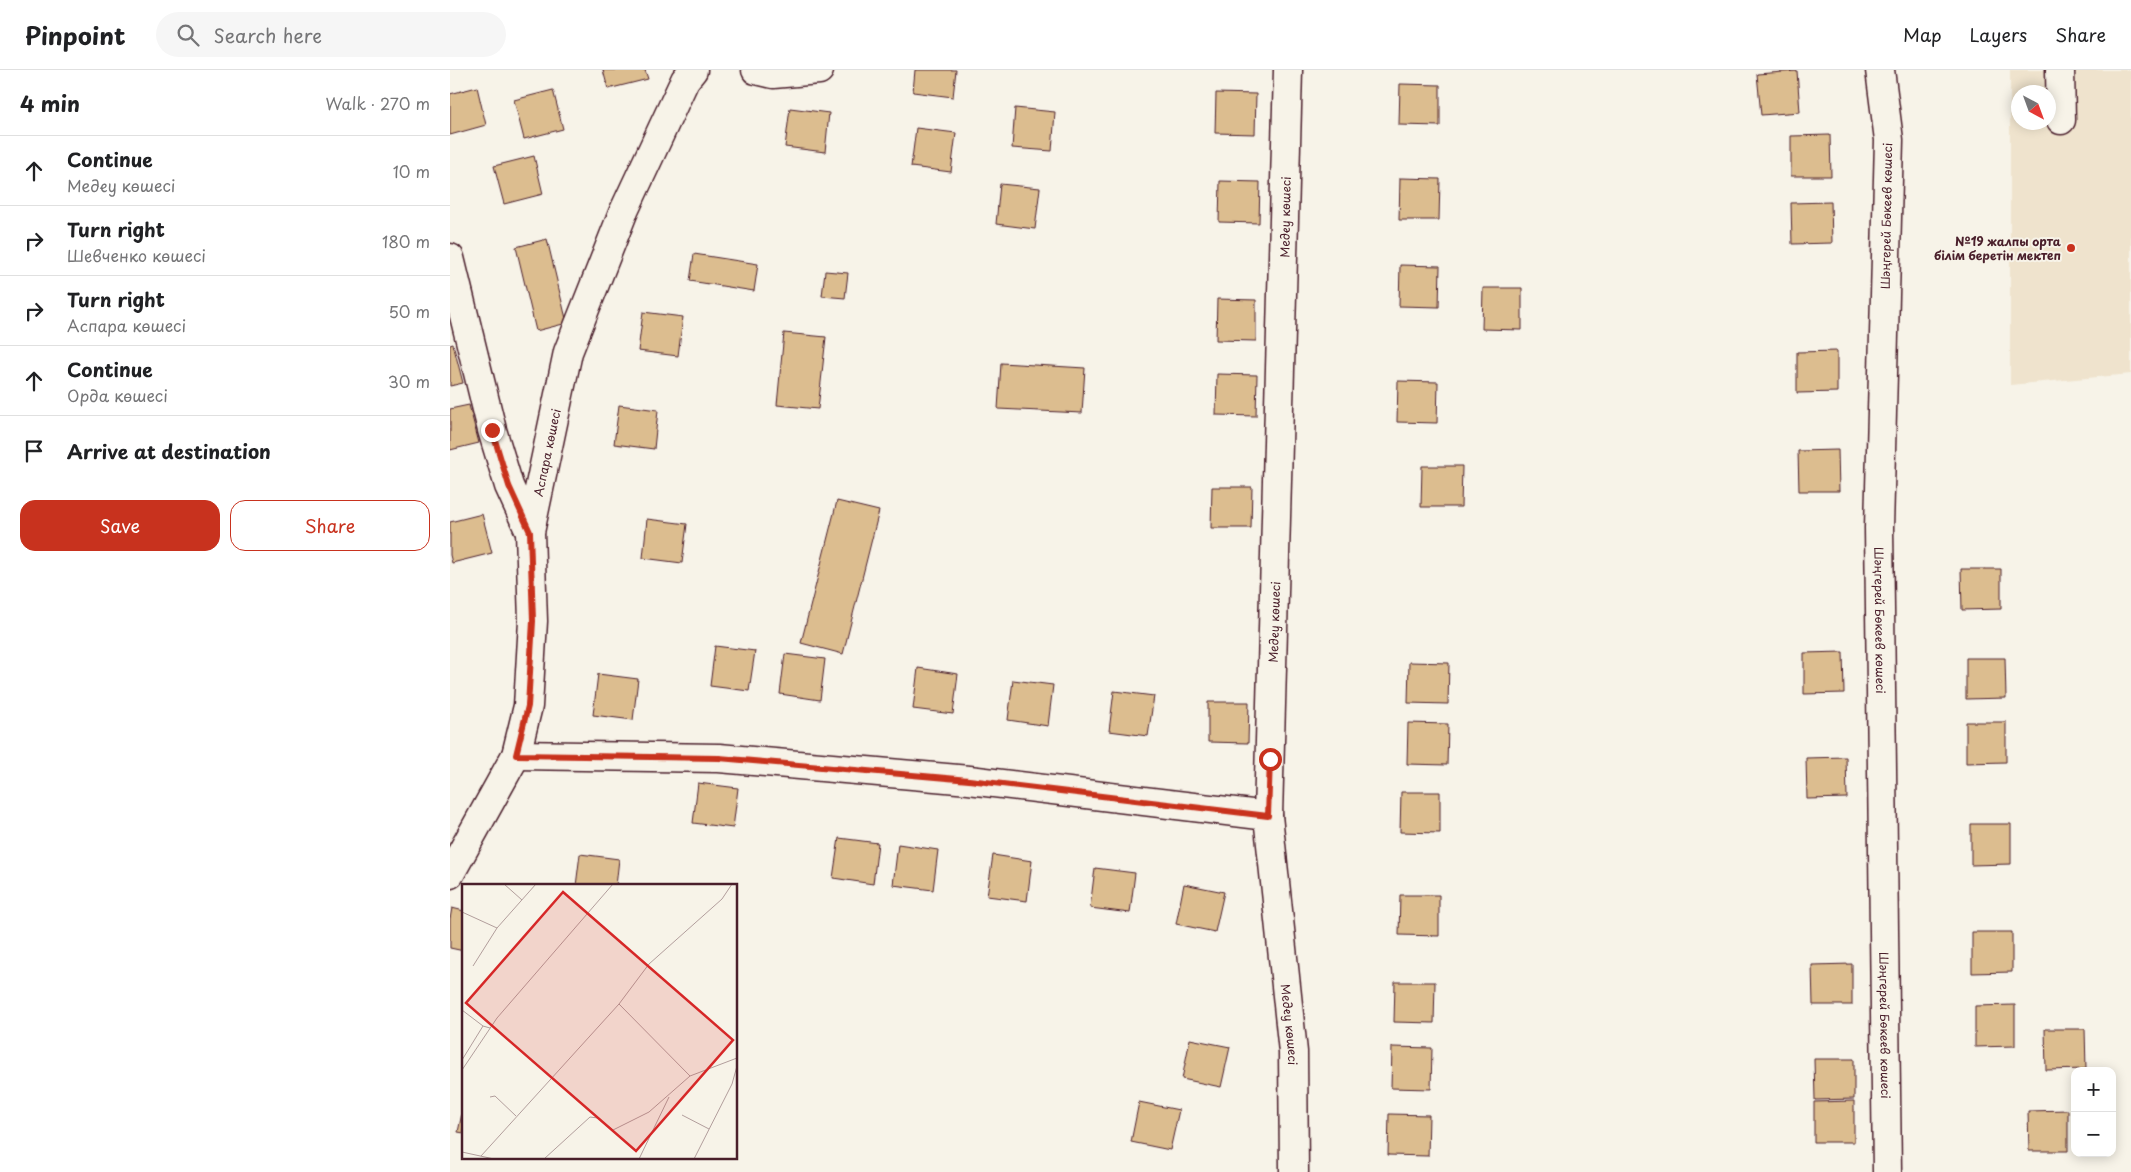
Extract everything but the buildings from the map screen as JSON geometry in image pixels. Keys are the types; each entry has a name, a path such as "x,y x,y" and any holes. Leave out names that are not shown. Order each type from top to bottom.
{"street":[{"name":"Аспара көшесі","path":"450,874 516,755 528,706 533,621 530,532 568,352 623,212 685,80 693,70"},
{"path":"756,70 773,74 819,70"},
{"name":"Медеу көшесі","path":"1288,70 1268,816 1293,1052 1294,1172"},
{"name":"Шәңгерей Бөкеев көшесі","path":"1880,70 1889,140 1879,528 1887,1172"},
{"path":"2060,70 2061,120"},
{"path":"450,258 492,430 509,486 530,532"},
{"path":"516,755 719,758 969,780 1268,816"}],"shaded area":[{"name":"№19 жалпы орта білім беретін мектеп","path":"2010,70 2131,70 2131,374 2010,385"}],"place":[{"name":"№19 жалпы орта білім беретін мектеп","path":"2071,248"}],"route":[{"path":"492,430 509,486 530,532 533,621 528,706 516,755 719,758 969,780 1268,816 1270,759"}]}
